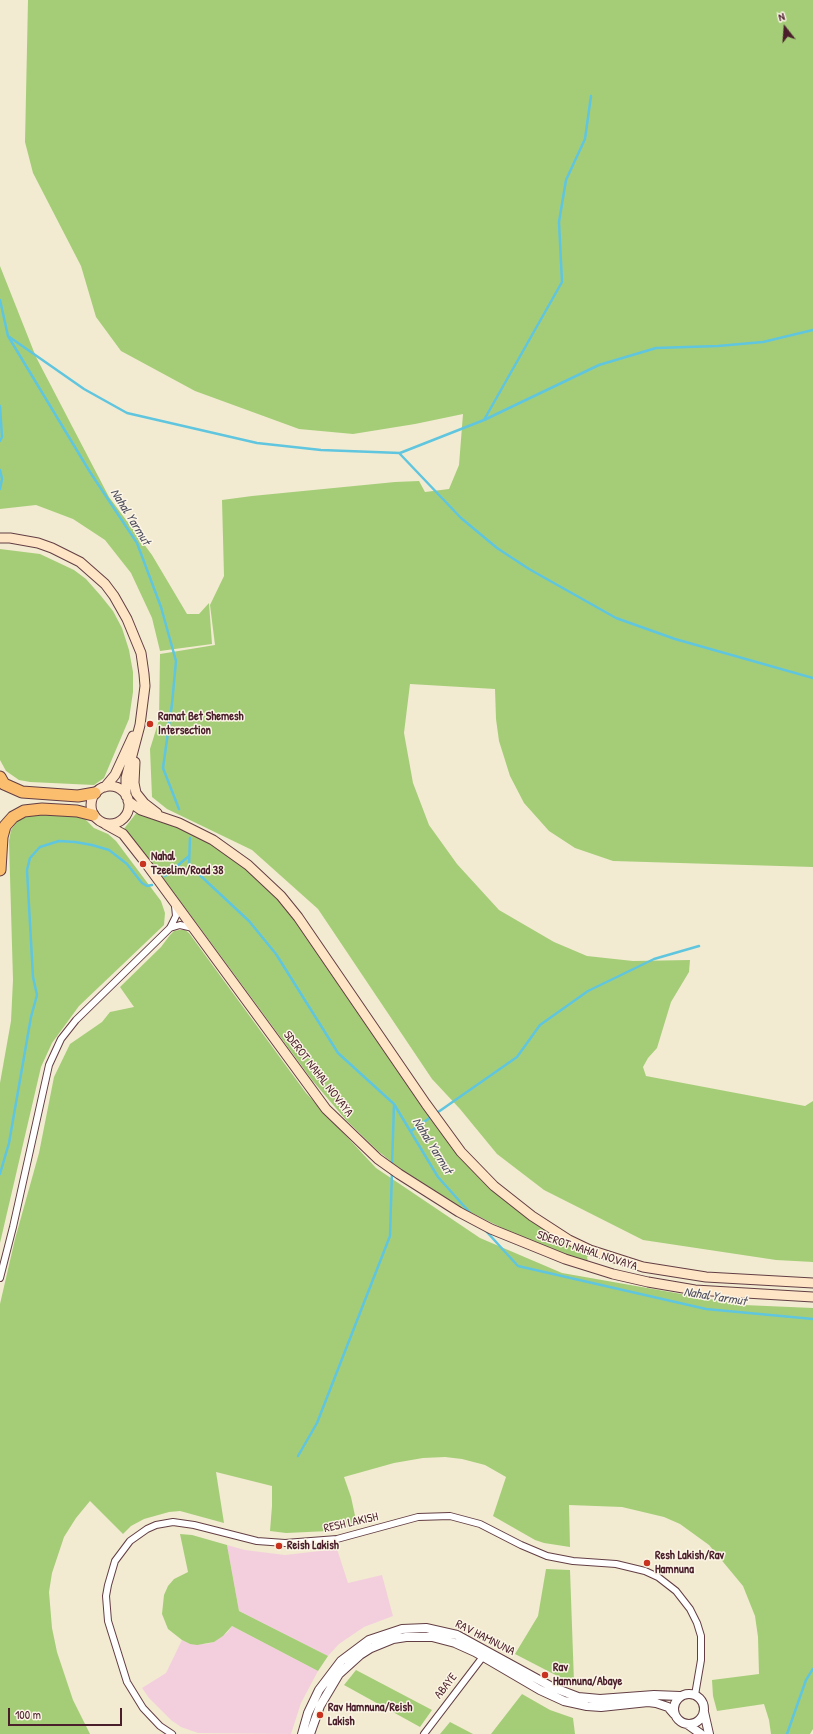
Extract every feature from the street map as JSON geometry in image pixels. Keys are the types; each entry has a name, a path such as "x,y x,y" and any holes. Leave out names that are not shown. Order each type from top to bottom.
{"highway":[{"path":"0,777 4,784 22,792 78,796 95,793"},
{"path":"0,870 2,837 5,826 13,817 24,811 42,808 77,811 93,815"}],"main road":[{"path":"0,538 24,540 52,548 80,562 105,584 121,607 137,642 144,674 144,699 142,710 138,732 126,778 128,812 123,819 116,823 105,824 93,815 91,804 95,793 105,787 112,780 120,767 142,710"},
{"path":"138,732 134,771 134,788 144,803 165,818"},
{"path":"105,787 116,788 127,798"},
{"name":"SDEROT NAHAL NOVAYA","path":"127,798 141,810 165,818 200,833 220,844 258,874 281,896 298,917 456,1147 494,1186 532,1216 569,1240 590,1250 643,1267 706,1277 813,1283"},
{"name":"SDEROT NAHAL NOVAYA","path":"105,824 123,834 174,900 326,1108 378,1159 399,1174 459,1212 491,1229 565,1259 613,1274 648,1282 718,1292 813,1297"}],"street":[{"path":"0,1278 13,1227 49,1065 61,1039 76,1020 170,928 176,916 174,900"},
{"path":"170,928 185,925 195,930"},
{"name":"RESH LAKISH","path":"172,1734 160,1726 143,1708 127,1682 108,1621 106,1596 115,1561 130,1541 147,1529 156,1525 173,1522 194,1525 257,1541 285,1544 337,1539 418,1517 450,1516 480,1524 547,1556 573,1561 633,1567 646,1571 658,1576 676,1591 690,1609 697,1623 701,1636 701,1660 695,1695"},
{"name":"RAV HAMNUNA","path":"302,1734 319,1690 328,1676 348,1654 378,1636 402,1629 415,1628 436,1629 456,1636 540,1690 564,1701 577,1705 601,1707 656,1702 668,1707 674,1714"},
{"name":"RAV HAMNUNA","path":"310,1734 320,1706 328,1690 339,1674 360,1655 382,1643 406,1637 432,1637 455,1643 485,1654 552,1687 578,1697 600,1699 654,1694 680,1696"},
{"name":"ABAYE","path":"424,1734 485,1654"},
{"path":"701,1734 687,1724 679,1721 674,1714 674,1705 680,1696 688,1694 695,1695 702,1702 709,1734"},
{"path":"687,1724 698,1721 704,1712"}],"shaded area":[{"path":"227,1545 245,1550 285,1555 337,1549 348,1583 382,1575 393,1616 364,1627 339,1644 328,1656 239,1611"},
{"path":"232,1626 318,1671 301,1703 291,1734 198,1733 181,1727 171,1720 149,1698 142,1688 166,1673 182,1640 190,1644 206,1644 214,1642 228,1632"}],"green space":[{"path":"28,0 813,0 813,867 613,861 575,848 549,831 524,803 510,776 499,741 496,719 495,689 410,684 404,733 413,783 429,825 457,864 499,910 554,942 587,956 633,961 690,960 689,972 671,1002 657,1048 648,1058 643,1067 646,1076 805,1106 813,1101 813,1262 776,1260 643,1240 544,1190 497,1154 460,1109 432,1079 318,909 252,850 167,809 152,797 150,749 159,720 160,654 215,645 210,605 224,576 222,500 395,482 419,481 425,492 449,489 459,465 463,414 415,424 353,434 299,429 195,391 121,351 96,317 81,266 33,173 25,142"},
{"path":"0,266 36,357 109,497 152,555 187,614 199,614 209,603 212,644 160,651 152,618 131,573 105,540 73,519 36,505 0,509"},
{"path":"0,549 40,554 74,570 86,579 101,596 113,611 122,628 129,650 133,672 133,692 129,719 104,778 94,785 30,782 19,780 6,771 0,760"},
{"path":"138,811 166,821 214,843 261,880 295,917 455,1152 480,1179 503,1199 553,1236 590,1255 587,1257 588,1262 574,1258 514,1234 464,1209 399,1168 378,1151 346,1120 312,1080 149,860 123,830"},
{"path":"29,814 81,815 94,828 108,834 116,841 161,901 165,913 164,925 79,1006 52,1043 41,1067 0,1243 0,1083 11,1021 13,980 9,841 11,830 21,816"},
{"path":"185,930 189,933 306,1093 376,1168 480,1238 562,1273 744,1305 813,1308 813,1729 810,1734 771,1734 769,1720 764,1704 717,1711 713,1696 712,1680 759,1674 758,1637 755,1616 743,1586 709,1545 680,1524 664,1517 622,1507 569,1505 570,1547 535,1540 493,1516 506,1477 485,1465 462,1459 445,1457 423,1458 394,1463 344,1477 351,1497 357,1525 329,1531 286,1533 270,1531 272,1486 216,1472 224,1523 180,1511 169,1512 144,1519 131,1526 123,1534 90,1501 76,1518 64,1537 52,1573 49,1592 52,1628 57,1652 73,1700 90,1734 0,1734 0,1304 15,1239 39,1153 54,1077 70,1044 102,1022 110,1012 134,1007 120,987 161,947 174,931"},
{"path":"180,1534 192,1535 227,1545 239,1611 328,1656 318,1671 232,1626 223,1636 214,1642 197,1645 190,1644 182,1640 168,1629 162,1614 164,1595 168,1586 174,1579 188,1572"},
{"path":"546,1569 570,1570 574,1682 571,1683 515,1654 538,1616"},
{"path":"356,1670 432,1710 420,1727 344,1685"},
{"path":"522,1694 550,1710 573,1718 575,1734 491,1734"},
{"path":"450,1722 473,1734 440,1734"}],"waterway":[{"path":"484,420 562,282 559,222 566,180 585,139 591,96"},
{"name":"Nahal Yarmut","path":"0,300 8,336 90,472 137,543 161,607 176,661 172,704 163,768 179,809"},
{"path":"8,336 84,389 127,413 257,443 321,450 400,453 484,420 599,365 656,348 718,346 763,342 813,330"},
{"path":"0,406 2,437 0,441"},
{"path":"400,454 461,518 497,548 529,569 616,618 675,639 813,678"},
{"path":"0,470 2,479 0,489"},
{"name":"Nahal Yarmut","path":"190,838 189,865 249,921 276,954 338,1053 394,1104 438,1177 472,1215"},
{"path":"0,1174 9,1143 31,1017 37,995 33,977 27,870 30,858 40,847 59,841 92,845 109,850 127,864 142,883 147,886 152,885"},
{"path":"165,876 189,856"},
{"path":"411,1131 517,1057 540,1025 588,991 654,959 699,946"},
{"path":"392,1166 394,1105"},
{"path":"298,1456 317,1423 390,1236 392,1171"},
{"name":"Nahal Yarmut","path":"486,1231 518,1266 706,1309 813,1319"},
{"path":"787,1734 806,1680 813,1669"}],"place":[{"name":"Ramat Bet Shemesh Intersection","path":"150,724"},
{"name":"Nahal Tzeelim/Road 38","path":"143,864"},
{"name":"Reish Lakish","path":"279,1546"},
{"name":"Resh Lakish/Rav Hamnuna","path":"647,1563"},
{"name":"Rav Hamnuna/Abaye","path":"545,1675"},
{"name":"Rav Hamnuna/Reish Lakish","path":"320,1715"}]}
